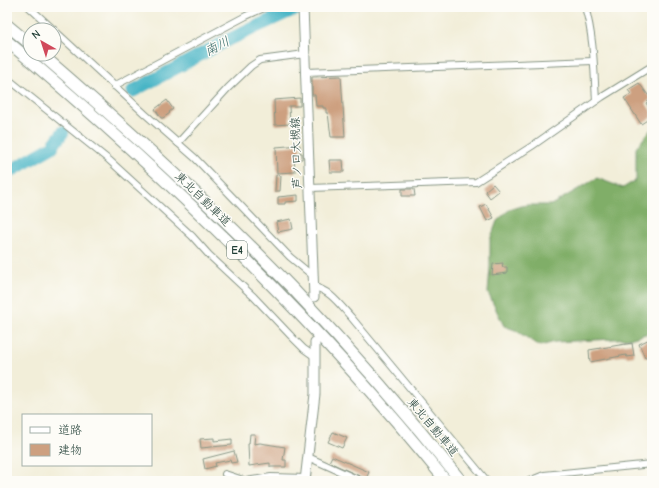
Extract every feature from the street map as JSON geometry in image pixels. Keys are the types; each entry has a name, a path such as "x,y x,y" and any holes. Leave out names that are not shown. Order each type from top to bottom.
{"highway":[{"path":"7,25 22,37"},
{"name":"東北自動車道","path":"7,41 178,193 244,257 338,355 380,402 446,481"},
{"name":"東北自動車道","path":"50,62 187,185 293,289 389,394 461,481"}],"main road":[{"name":"芦ノ口大槻線","path":"303,7 314,297"},
{"path":"306,480 315,394 315,342"}],"street":[{"path":"29,7 45,22"},
{"path":"114,86 246,16 266,7"},
{"path":"585,7 590,22 596,101"},
{"path":"62,37 195,158 290,257 313,276"},
{"path":"178,143 228,88 260,60 305,54"},
{"path":"306,72 593,61"},
{"path":"310,188 476,182 532,146 596,101 652,66"},
{"path":"7,78 109,160 192,236 209,255 254,297 304,349 314,356"},
{"path":"313,287 319,288 327,293 351,317 487,481"},
{"path":"308,457 361,481"},
{"path":"529,481 544,475 652,464"},
{"path":"225,474 246,480 271,477 306,480"}],"green space":[{"path":"652,128 652,332 633,338 555,342 540,346 515,330 504,326 488,293 490,240 497,221 510,209 526,205 551,205 597,178 623,188 636,180 636,148"}],"building":[{"path":"341,76 345,137 331,137 326,108 323,108 323,106 316,106 315,95 312,95 312,77"},
{"path":"639,83 651,99 646,103 652,113 652,117 641,124 624,98 631,94 628,90"},
{"path":"300,98 300,106 289,106 290,124 275,125 274,100"},
{"path":"167,100 173,109 169,112 170,113 161,118 155,109"},
{"path":"300,145 302,159 294,159 295,172 277,173 276,147"},
{"path":"329,160 343,160 344,172 330,172"},
{"path":"276,175 281,176 280,191 275,191"},
{"path":"493,184 499,191 490,198 485,191"},
{"path":"402,189 414,189 415,196 402,196"},
{"path":"298,195 298,201 278,204 278,197"},
{"path":"486,204 494,218 487,221 480,207"},
{"path":"291,219 293,229 278,232 276,222"},
{"path":"503,263 502,267 507,267 507,273 492,275 493,264"},
{"path":"652,338 652,355 645,358 639,344"},
{"path":"632,343 634,356 627,357 626,355 590,362 589,350"},
{"path":"333,432 347,438 342,448 328,442"},
{"path":"250,434 255,434 254,444 260,443 285,447 283,460 286,460 286,467 270,467 270,463 249,466 248,444"},
{"path":"214,438 214,441 232,439 232,445 201,448 200,439"},
{"path":"234,451 237,462 231,463 230,460 215,463 216,466 205,469 203,459"},
{"path":"332,456 369,472 366,479 329,462"}],"waterway":[{"name":"南川","path":"133,91 226,41 288,12 303,7"},
{"name":"南川","path":"7,173 52,147 63,132"}]}
